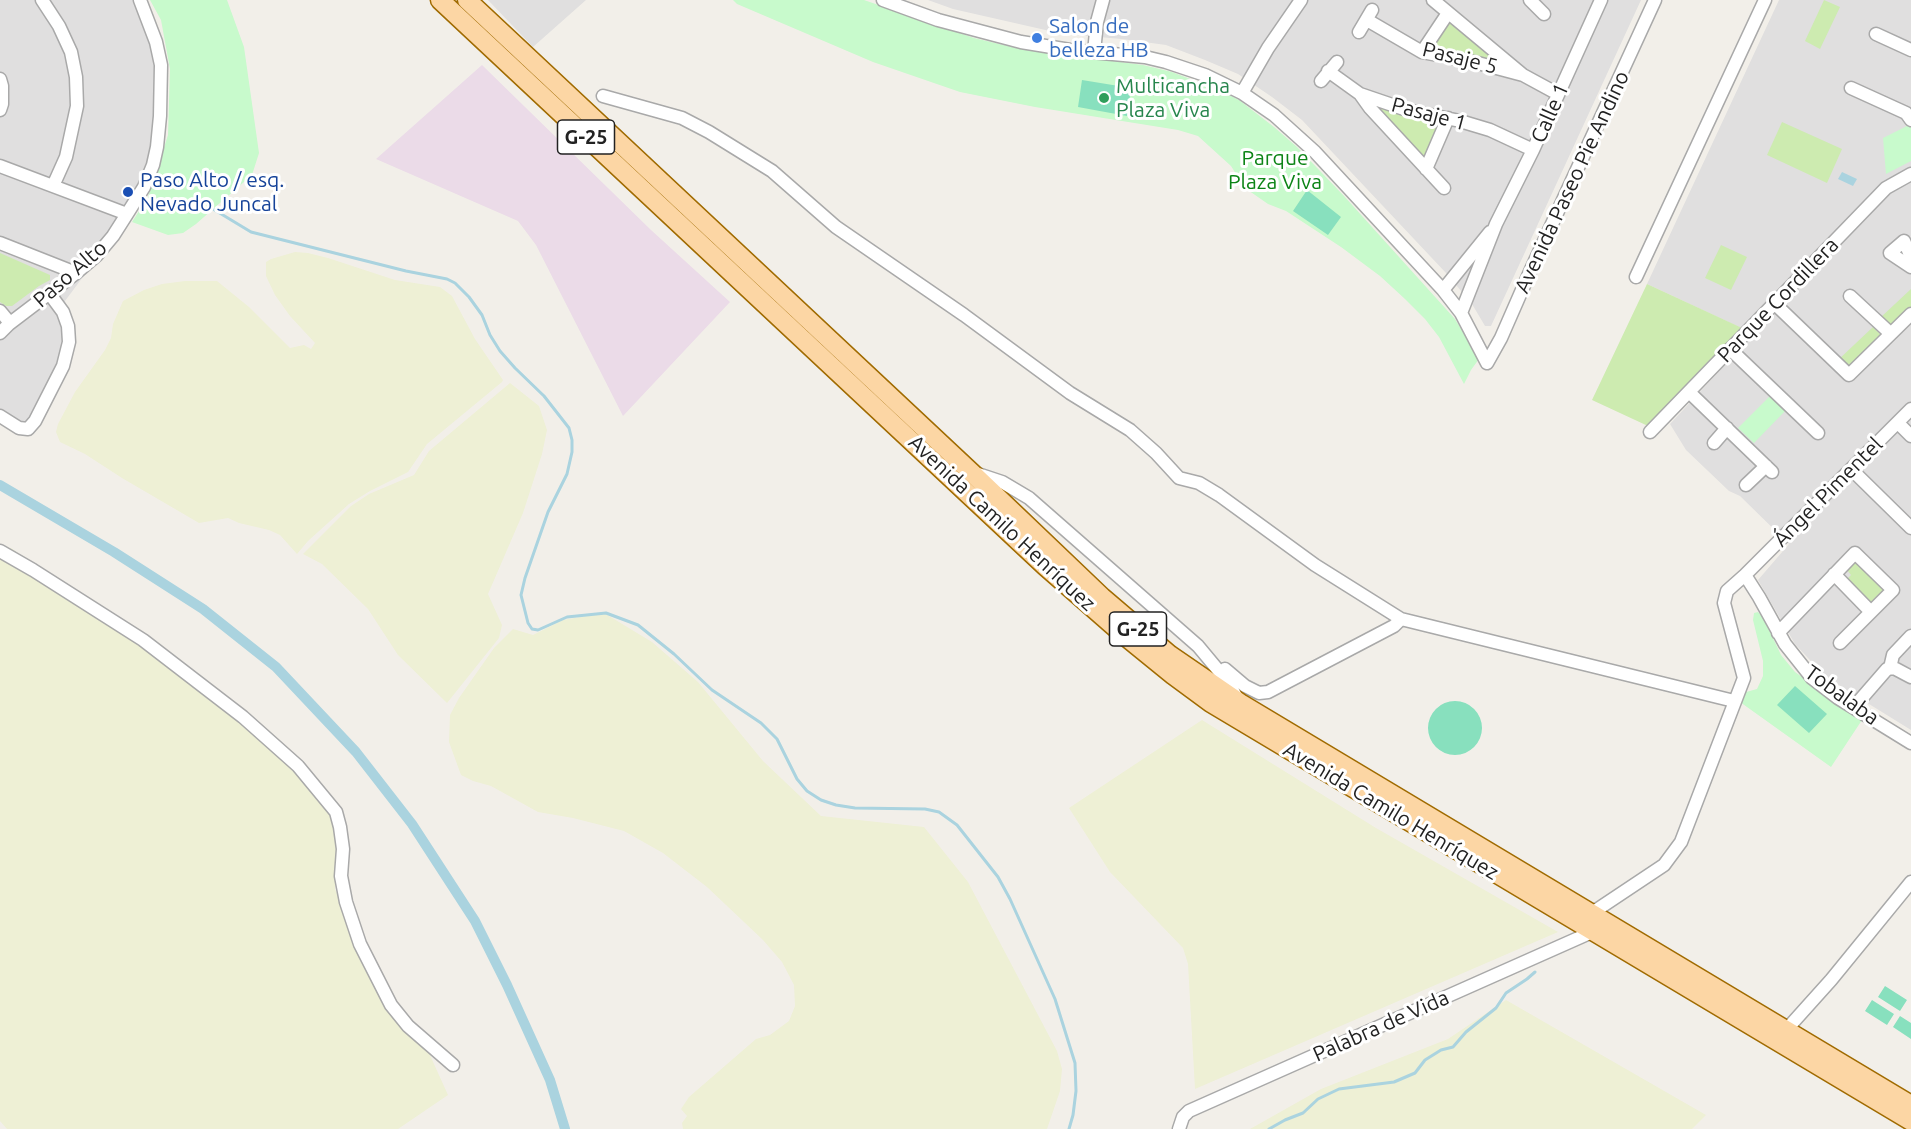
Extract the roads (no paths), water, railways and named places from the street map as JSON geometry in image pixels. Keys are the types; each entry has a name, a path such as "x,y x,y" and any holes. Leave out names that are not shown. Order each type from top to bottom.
{"main road":[{"name":"Avenida Camilo Henríquez","path":"440,0 1037,558 1125,636 1211,703 1911,1121"},
{"name":"Avenida Camilo Henríquez","path":"467,0 1125,618 1185,666 1240,703 1911,1105"}],"street":[{"path":"42,0 59,26 71,52 76,77 77,106 66,157 53,186"},
{"name":"Paso Alto","path":"0,333 97,255 113,236 144,187 157,147 161,80 159,55 140,0"},
{"path":"883,0 938,20 996,37 1046,47 1145,57 1166,62 1205,75 1242,93 1274,115 1340,177 1443,290 1461,314"},
{"path":"1094,52 1097,22 1103,0"},
{"path":"1242,93 1268,48 1301,0"},
{"path":"1433,0 1523,75 1558,94"},
{"path":"1530,0 1544,14"},
{"name":"Calle 1","path":"1461,314 1496,224 1533,150 1601,0"},
{"name":"Avenida Paseo Pie Andino","path":"1461,314 1487,363 1501,338 1655,0"},
{"path":"1636,277 1765,0"},
{"path":"1422,51 1448,13"},
{"name":"Pasaje 5","path":"1359,32 1369,15 1422,51 1523,75"},
{"path":"1876,34 1911,50"},
{"name":"Pasaje 1","path":"1329,71 1360,94 1407,110 1448,118 1490,130 1533,150"},
{"path":"0,79 2,86 0,110"},
{"path":"1851,88 1906,113 1911,120"},
{"path":"1360,94 1370,108 1444,188"},
{"path":"603,96 682,118 764,165 836,227 964,315 1070,393 1130,430 1179,478 1199,483 1219,495 1315,565 1401,619 1734,701"},
{"path":"1426,169 1448,118"},
{"path":"0,166 127,214"},
{"name":"Parque Cordillera","path":"1650,432 1886,188 1911,174"},
{"name":"Calle 1","path":"1443,290 1496,224"},
{"path":"1911,257 1905,241 1890,253 1911,267"},
{"path":"0,243 76,273"},
{"path":"0,416 19,428 28,429 35,421 63,366 69,342 68,326 63,312 50,293"},
{"path":"1850,296 1890,333"},
{"path":"1774,303 1849,375 1911,314"},
{"path":"0,311 10,323"},
{"path":"1730,349 1818,433"},
{"path":"1689,392 1769,469 1746,485"},
{"name":"Ángel Pimentel","path":"1592,913 1664,865 1681,842 1744,678 1725,603 1727,591 1911,409"},
{"path":"1898,423 1911,436"},
{"path":"1714,443 1727,428"},
{"path":"1851,469 1911,528"},
{"path":"971,472 1002,482 1029,498 1245,686 1259,693 1277,688 1394,626 1401,619"},
{"path":"0,551 143,640 243,717 298,766 336,812 343,849 341,876 346,902 360,944 391,1005 408,1026 453,1065"},
{"path":"1778,633 1855,553 1893,590 1840,643"},
{"path":"1834,574 1871,612"},
{"name":"Tobalaba","path":"1745,575 1760,597 1792,656 1812,678 1911,743"},
{"path":"1890,668 1893,655 1911,636"},
{"path":"1198,646 1228,682 1240,703"},
{"path":"1854,707 1884,670 1897,669 1911,677"},
{"path":"1787,1029 1831,980 1911,882"},
{"name":"Palabra de Vida","path":"1179,1129 1183,1117 1189,1111 1592,932"}],"water":[{"path":"1842,172 1857,179 1853,186 1838,179"}],"waterway":[{"path":"213,209 251,232 447,279 455,283 469,297 482,315 500,351 544,396 569,428 572,440 567,474 548,512 521,595 528,623 532,629 538,630 567,617 606,613 638,625 674,654 712,690 761,723 777,739 797,779 807,791 821,800 855,808 925,809 939,812 957,825 998,877 1055,999 1075,1063 1076,1091 1069,1129"},
{"path":"0,485 114,552 203,609 276,667 356,752 412,824 475,921 550,1080 565,1129"},
{"path":"1269,1129 1303,1113 1318,1099 1339,1089 1394,1082 1415,1073 1425,1060 1441,1050 1453,1047 1466,1032 1496,1008 1506,993 1535,972"}],"place":[{"name":"Salon de belleza HB","path":"1037,38"},
{"name":"Multicancha Plaza Viva","path":"1104,98"},
{"name":"Paso Alto / esq. Nevado Juncal","path":"128,192"}],"park label":[{"name":"Parque Plaza Viva","path":"1275,170"}]}
